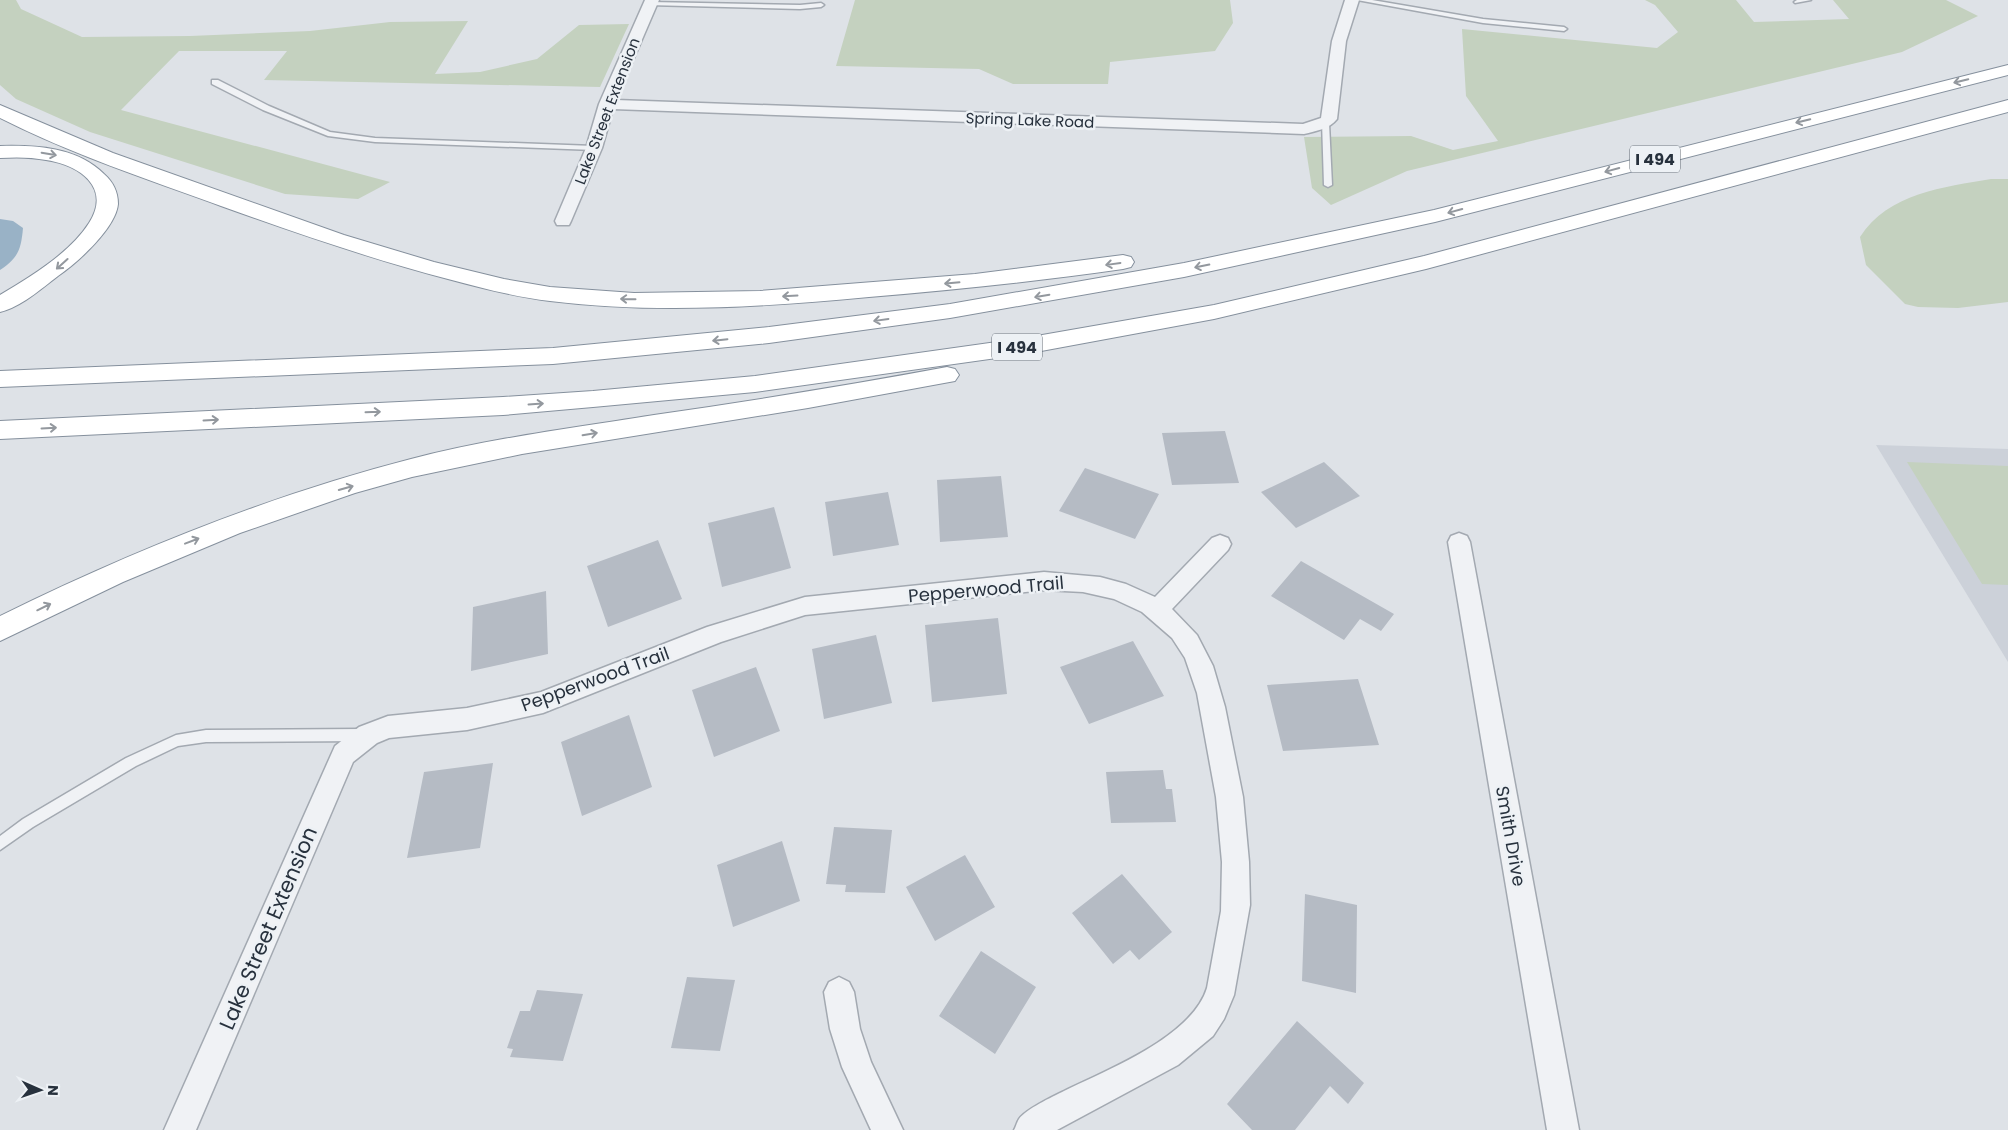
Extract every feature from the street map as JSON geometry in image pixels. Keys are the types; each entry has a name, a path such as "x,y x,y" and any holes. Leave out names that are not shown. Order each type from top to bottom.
{"highway":[{"name":"I 494","path":"0,378 553,356 697,343 950,311 1184,270 1435,216 2008,70"},
{"name":"I 494","path":"0,430 503,406 690,391 998,350 1202,314 1284,297 1426,262 2008,106"},
{"path":"0,111 57,138 338,241 490,283 548,293 608,299 668,300 728,300 820,295 988,280 1242,244 1301,245"},
{"path":"0,152 37,152 54,154 70,159 96,174 103,181 108,199 108,205 102,219 77,251 32,286 0,305"},
{"path":"0,628 88,586 168,551 291,505 397,473 471,454 526,444 903,384 995,366 1080,348 1202,314"}],"street":[{"path":"1325,123 1329,119 1332,102 1339,41 1352,0"},
{"name":"Lake Street Extension","path":"563,221 594,148 607,104 651,2"},
{"name":"Spring Lake Road","path":"607,104 1292,130 1304,129 1325,123"},
{"name":"Smith Drive","path":"1459,542 1563,1130"},
{"path":"1156,611 1220,544"},
{"name":"Pepperwood Trail","path":"368,735 388,727 467,719 543,702 715,634 805,606 1044,581 1082,582 1119,590 1156,611 1180,632 1199,661 1210,696 1227,776 1235,840 1236,906 1225,974 1214,1009 1190,1038 1158,1059 1059,1110 1030,1130"},
{"name":"Lake Street Extension","path":"180,1130 344,754 368,735"},
{"path":"839,992 845,1029 857,1066 887,1130"}],"lane":[{"path":"1360,0 1483,21 1564,29"},
{"path":"1796,2 1808,0"},
{"path":"651,2 800,7 821,5"},
{"path":"215,82 266,108 328,134 375,140 594,148"},
{"path":"1325,123 1328,185"},
{"path":"0,844 28,823 122,767 176,741 206,736 368,735"}],"shaded area":[{"path":"1876,445 2008,449 2008,662"}],"green space":[{"path":"0,0 16,0 21,9 82,37 190,36 310,31 390,22 468,21 435,74 480,72 537,59 579,25 629,24 600,87 264,80 287,51 179,51 121,110 390,182 358,199 285,194 90,132 16,99 0,85"},
{"path":"855,0 1230,0 1233,23 1215,51 1110,62 1108,84 1013,84 979,69 836,66"},
{"path":"1645,0 1736,0 1754,22 1849,19 1833,0 1946,0 1978,16 1902,52 1407,171 1331,205 1312,188 1304,137 1411,136 1453,150 1498,141 1466,96 1462,29 1657,48 1678,32 1655,5"},
{"path":"1991,179 2008,179 2008,302 1958,308 1918,307 1905,304 1866,265 1860,237 1872,222 1886,210 1918,194"},
{"path":"1907,462 2008,466 2008,585 1982,584"}],"water":[{"path":"0,219 13,221 23,228 18,253 0,270"}],"building":[{"path":"1225,431 1239,483 1172,485 1162,433"},
{"path":"1324,462 1360,496 1296,528 1261,492"},
{"path":"1085,468 1159,494 1135,539 1059,511"},
{"path":"1001,476 1008,537 940,542 937,480"},
{"path":"888,492 899,545 833,556 825,502"},
{"path":"774,507 791,568 722,587 708,523"},
{"path":"658,540 682,599 608,627 587,566"},
{"path":"1301,561 1394,614 1381,631 1360,619 1344,640 1271,596"},
{"path":"546,591 548,654 471,671 473,607"},
{"path":"998,618 1007,694 932,702 925,625"},
{"path":"876,635 892,703 824,719 812,649"},
{"path":"1133,641 1164,696 1089,724 1060,667"},
{"path":"756,667 780,731 714,757 692,690"},
{"path":"1358,679 1379,745 1283,751 1267,685"},
{"path":"629,715 652,787 582,816 561,742"},
{"path":"493,763 480,848 407,858 424,772"},
{"path":"1163,770 1166,789 1172,789 1176,822 1111,823 1106,772"},
{"path":"834,827 892,830 885,893 845,892 846,885 826,884"},
{"path":"782,841 800,901 733,927 717,865"},
{"path":"965,855 995,907 935,941 906,887"},
{"path":"1122,874 1172,932 1139,960 1130,950 1113,964 1072,913"},
{"path":"1305,894 1357,905 1356,993 1302,981"},
{"path":"981,951 1036,987 995,1054 939,1016"},
{"path":"687,977 735,980 720,1051 671,1048"},
{"path":"537,990 583,994 563,1061 510,1057 513,1049 507,1048 520,1011 530,1011"},
{"path":"1297,1021 1364,1083 1348,1104 1330,1086 1295,1130 1252,1130 1227,1104"}]}
